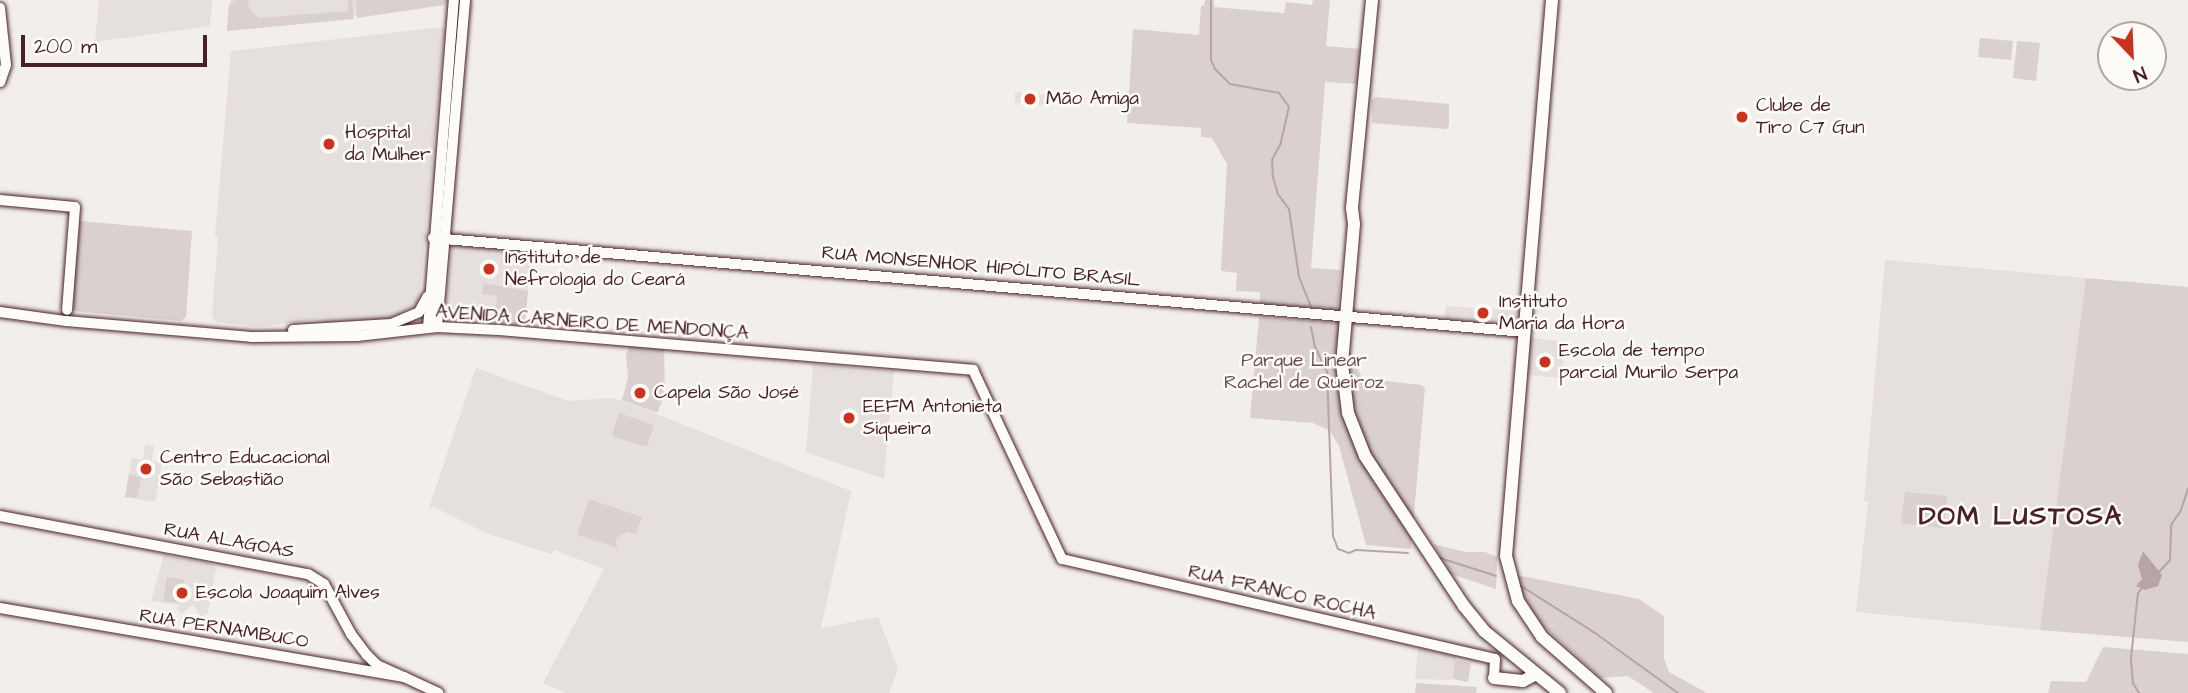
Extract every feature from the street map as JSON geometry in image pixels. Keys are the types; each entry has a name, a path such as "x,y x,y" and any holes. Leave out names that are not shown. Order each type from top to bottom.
{"main road":[{"path":"432,327 450,108 454,0"},
{"path":"450,108 465,0"},
{"path":"1372,0 1373,24 1352,208 1354,225 1346,317 1344,393 1354,433 1391,499 1464,606 1497,642 1560,693"},
{"path":"1373,24 1380,0"},
{"path":"1552,0 1506,556 1518,601 1542,637 1606,693"},
{"path":"0,8 6,65 0,82"},
{"path":"0,200 75,206 67,310 51,317"},
{"path":"432,327 428,296 439,239"},
{"name":"RUA MONSENHOR HIPÓLITO BRASIL","path":"439,239 1525,332"},
{"name":"AVENIDA CARNEIRO DE MENDONÇA","path":"67,310 75,316 266,332 391,324 419,312 428,296"},
{"name":"AVENIDA CARNEIRO DE MENDONÇA","path":"0,312 251,337 357,336 432,327 973,370 1062,559"},
{"name":"RUA ALAGOAS","path":"0,516 308,574 324,584 366,655 377,664 404,677"},
{"name":"RUA FRANCO ROCHA","path":"1062,559 1494,659 1494,678"},
{"name":"RUA PERNAMBUCO","path":"0,608 404,677 439,693"},
{"path":"360,670 366,663 366,655"},
{"path":"1494,678 1523,681 1536,674"}],"shaded area":[{"path":"99,0 212,0 210,26 95,42"},
{"path":"231,0 448,0 444,5 227,31"},
{"name":"Hospital da Mulher","path":"443,27 445,29 419,303 388,320 325,323 320,319 259,327 216,322 212,316 218,239 215,235 231,51"},
{"name":"Mão Amiga","path":"1015,92 1045,95 1045,105 1015,103"},
{"path":"452,245 531,253 528,291 506,289 507,285 497,296 494,324 445,319"},
{"path":"1885,260 2086,278 2040,630 1856,612 1868,502 1864,501"},
{"name":"Instituto Maria da Hora","path":"1446,306 1520,311 1520,320 1515,325 1449,320 1445,316"},
{"name":"Escola de tempo parcial Murilo Serpa","path":"1530,338 1564,341 1562,378 1527,375"},
{"name":"EEFM Antonieta Siqueira","path":"813,364 894,371 884,479 806,452"},
{"path":"476,368 568,401 611,398 626,402 851,491 821,628 878,617 898,669 889,693 566,693 543,683 604,569 554,550 552,554 488,534 434,507 429,508"},
{"name":"Centro Educacional São Sebastião","path":"145,445 154,446 152,461 162,463 155,502 125,497 132,458 143,459"},
{"path":"2143,551 2162,575 2158,586 2145,590 2136,586 2142,579 2138,565"},
{"name":"Escola Joaquim Alves","path":"164,555 213,564 216,569 208,613 201,617 193,605 181,614 176,608 179,605 151,601"},
{"path":"1418,648 1456,656 1453,680 1415,679"}],"green space":[{"path":"235,0 248,0 249,8 259,18 348,11 348,0 352,0 354,19 227,31 229,5"},
{"path":"356,0 448,0 444,5 357,18"},
{"path":"1205,0 1214,0 1214,7 1284,13 1286,2 1312,5 1313,0 1330,0 1326,46 1362,49 1359,84 1325,82 1311,268 1340,270 1338,307 1335,310 1260,304 1260,292 1236,291 1237,273 1221,271 1227,164 1212,138 1201,137 1201,128 1127,123 1133,29 1199,35 1201,6 1204,6"},
{"path":"1980,38 2013,41 2011,60 1978,57"},
{"path":"2017,41 2040,43 2036,81 2013,78"},
{"path":"1375,97 1449,104 1449,126 1446,129 1372,123 1372,100"},
{"path":"80,221 192,231 186,317 181,321 73,311 71,308"},
{"path":"2086,278 2188,287 2188,642 2040,630"},
{"path":"483,283 528,291 525,325 494,324 497,296 482,294"},
{"name":"Parque Linear Rachel de Queiroz","path":"1259,317 1337,323 1362,378 1421,385 1425,388 1411,549 1366,545 1339,446 1329,430 1313,423 1250,418"},
{"path":"630,346 664,349 665,394 657,413 622,400 628,378 626,354"},
{"path":"619,413 654,425 647,447 612,436"},
{"path":"129,474 141,477 137,498 125,497"},
{"path":"1905,492 1947,496 1944,528 1901,523"},
{"path":"589,499 642,517 636,534 628,532 617,537 615,541 618,548 577,535"},
{"path":"1433,544 1466,552 1485,552 1497,557 1496,589 1451,574"},
{"path":"1516,575 1639,599 1664,616 1664,659 1669,672 1707,693 1654,693 1628,676 1601,678 1543,626 1525,599"},
{"path":"167,577 184,580 180,603 163,601"},
{"path":"2103,647 2188,654 2188,693 2048,693 2051,681 2086,682"},
{"path":"1455,660 1471,663 1468,682 1453,679"},
{"path":"1416,683 1477,687 1476,693 1415,693"}],"waterway":[{"path":"1211,0 1211,60 1215,69 1230,84 1279,93 1289,107 1281,143 1272,160 1273,177 1278,194 1289,209 1299,277 1311,306"},
{"path":"1311,327 1315,347 1327,372 1333,536 1338,549 1349,553 1356,550 1408,553"},
{"path":"2159,572 2170,560 2171,525 2181,510 2188,488"},
{"path":"1440,558 1496,576"},
{"path":"1521,586 1595,633 1678,693"},
{"path":"2139,693 2133,683 2131,658 2138,593 2142,588"}],"place":[{"name":"Mão Amiga","path":"1030,99"},
{"name":"Clube de Tiro C7 Gun","path":"1742,117"},
{"name":"Hospital da Mulher","path":"329,144"},
{"name":"Instituto de Nefrologia do Ceará","path":"489,269"},
{"name":"Instituto Maria da Hora","path":"1483,313"},
{"name":"Escola de tempo parcial Murilo Serpa","path":"1545,362"},
{"name":"Capela São José","path":"640,393"},
{"name":"EEFM Antonieta Siqueira","path":"849,418"},
{"name":"Centro Educacional São Sebastião","path":"146,469"},
{"name":"Escola Joaquim Alves","path":"182,593"}],"district":[{"name":"DOM LUSTOSA","path":"2021,517"}]}
